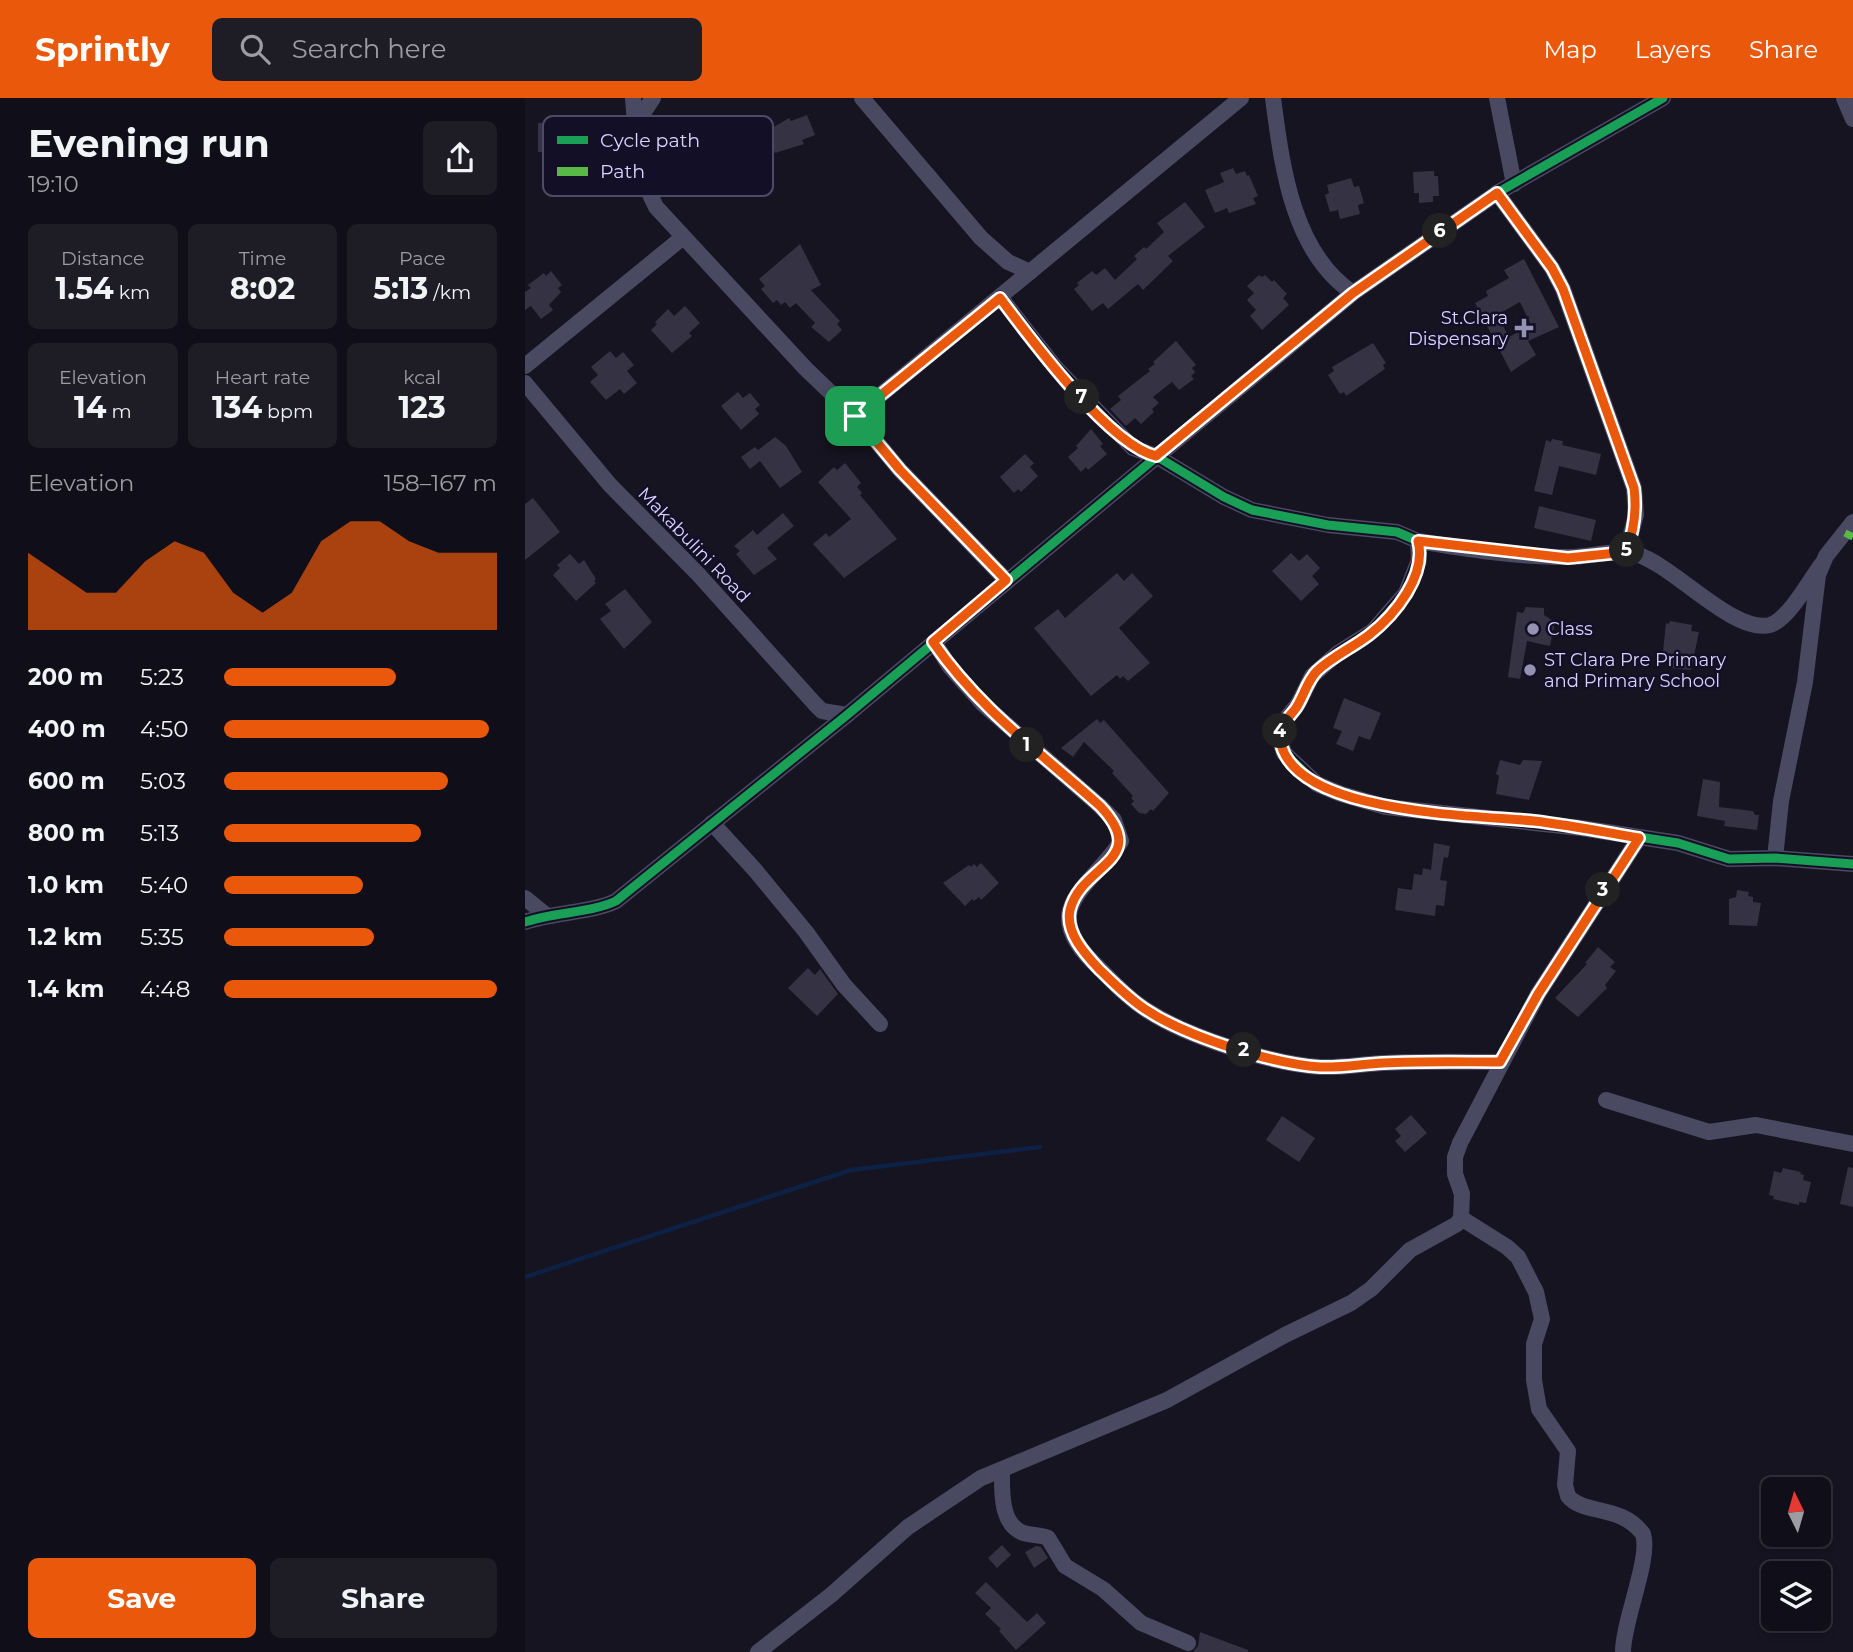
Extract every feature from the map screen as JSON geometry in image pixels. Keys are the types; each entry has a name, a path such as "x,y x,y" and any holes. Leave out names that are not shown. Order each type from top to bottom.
{"street":[{"path":"633,98 634,116"},
{"path":"641,116 653,98"},
{"path":"862,98 981,238 1007,262 1030,272"},
{"path":"855,416 1241,98"},
{"path":"1273,98 1291,194 1305,237 1327,272 1353,293"},
{"path":"1497,98 1514,184"},
{"path":"525,922 616,901 847,715 1353,293 1497,193 1663,98"},
{"path":"1843,98 1853,119"},
{"path":"1497,193 1552,268 1574,316 1634,488 1636,515 1626,552"},
{"path":"650,196 682,238 769,326 806,369 855,416 900,470 1006,580"},
{"path":"525,366 682,238"},
{"path":"1000,298 1048,359 1133,448 1156,456 1224,497 1252,510 1315,523 1397,532 1418,541 1568,558 1626,552 1642,557 1676,576 1728,614 1745,622 1763,625 1779,621 1853,522"},
{"name":"Makabulini Road","path":"525,383 576,447 698,575 814,704 823,711 847,715"},
{"path":"1418,541 1419,560 1406,593 1373,631 1338,653 1312,676 1298,704 1281,725 1279,737 1284,753 1317,784 1386,807 1445,815 1551,823 1678,843 1729,859 1775,858 1853,864"},
{"path":"1775,858 1781,801 1805,682 1821,565"},
{"path":"933,642 950,667 983,704 1084,791 1114,821 1121,841 1114,854 1077,898 1070,910 1070,925 1087,956 1149,1012 1226,1044 1291,1063 1318,1067 1418,1062 1500,1062"},
{"path":"712,822 806,932 844,985 880,1024"},
{"path":"758,1652 809,1614 930,1510 981,1478 1167,1400 1285,1335 1352,1303 1371,1289 1410,1250 1457,1224 1461,1218 1462,1194 1455,1174 1455,1157 1500,1062 1538,994 1639,838"},
{"path":"525,898 546,915"},
{"path":"1606,1100 1709,1132 1756,1125 1853,1143"},
{"path":"1461,1218 1518,1257 1536,1292 1542,1319 1532,1356 1534,1380 1539,1409 1568,1451 1565,1485 1568,1496 1572,1501 1626,1517 1643,1534 1644,1553 1627,1618 1623,1652"},
{"path":"1002,1470 1003,1503 1014,1527 1022,1533 1048,1538 1065,1566 1103,1589 1142,1623 1188,1643"}],"building":[{"path":"807,115 815,135 802,140 804,144 775,153 773,127 789,118 791,121"},
{"path":"538,123 543,123 543,152 538,152"},
{"path":"1233,168 1236,174 1245,171 1247,176 1249,175 1258,196 1253,198 1256,204 1229,213 1227,208 1215,213 1205,190 1224,182 1220,173"},
{"path":"1434,171 1434,176 1438,176 1439,196 1433,196 1433,202 1419,203 1419,193 1414,193 1413,172"},
{"path":"1351,178 1354,187 1359,186 1364,203 1358,205 1360,214 1340,219 1338,210 1330,212 1325,195 1329,193 1327,185"},
{"path":"1185,202 1205,227 1168,256 1173,261 1143,290 1138,284 1108,309 1103,303 1092,311 1074,289 1079,285 1077,283 1092,271 1096,275 1105,268 1115,280 1137,259 1134,256 1164,232 1157,223"},
{"path":"800,244 821,285 811,290 840,321 837,324 842,330 829,342 811,327 815,323 796,303 790,308 785,302 781,305 777,300 773,303 761,289 765,286 759,279"},
{"path":"1524,259 1559,327 1528,341 1536,355 1511,372 1475,303 1488,296 1486,291 1509,278 1504,270","holes":["1520,302 1531,325 1509,337 1497,315"]},
{"path":"551,271 562,285 558,288 561,292 549,305 553,310 541,319 531,306 525,310 525,292 531,288 528,285"},
{"path":"1259,275 1265,275 1272,282 1274,280 1287,294 1283,298 1289,305 1262,330 1250,316 1256,310 1247,300 1254,293 1247,286"},
{"path":"685,306 700,323 689,333 692,336 672,353 651,330 668,309 674,316"},
{"path":"1176,341 1196,365 1192,368 1195,372 1191,376 1194,379 1179,390 1172,382 1153,397 1159,403 1152,409 1154,412 1141,424 1135,418 1126,426 1110,409 1121,400 1118,396 1150,371 1148,369 1155,364 1153,362"},
{"path":"1373,343 1386,363 1383,365 1385,369 1346,396 1344,392 1340,394 1328,375 1334,371 1332,367"},
{"path":"610,351 616,358 623,352 634,365 627,371 637,383 624,394 620,389 606,400 590,382 598,375 591,367"},
{"path":"738,392 743,398 750,393 760,405 755,409 759,414 741,430 721,406"},
{"path":"1091,429 1107,454 1088,470 1086,467 1081,472 1068,457"},
{"path":"775,437 786,446 802,472 780,488 760,461 750,469 741,457 755,447 758,450"},
{"path":"1552,439 1563,441 1562,445 1601,454 1596,475 1559,466 1552,495 1534,491 1546,440 1551,442"},
{"path":"1025,454 1034,463 1030,467 1038,476 1021,492 1018,489 1014,493 1000,477"},
{"path":"845,463 861,483 857,487 862,493 860,495 897,539 844,578 813,544 826,533 829,537 851,519 818,482 834,467 837,470"},
{"path":"533,498 560,532 525,560 525,504"},
{"path":"1539,506 1596,520 1591,541 1534,528"},
{"path":"783,513 794,526 767,548 777,559 754,575 736,554 740,551 734,546 753,530 757,535"},
{"path":"1291,553 1299,561 1307,554 1320,568 1312,576 1319,584 1301,601 1272,571"},
{"path":"570,554 579,564 584,560 596,579 596,583 576,601 553,575 560,568 557,565"},
{"path":"1117,573 1124,581 1132,573 1153,596 1119,628 1150,663 1128,681 1117,675 1091,696 1034,628 1058,609 1065,618"},
{"path":"625,589 652,622 624,649 600,619 611,611 605,604"},
{"name":"Class","path":"1526,607 1544,608 1544,615 1555,622 1550,646 1527,641 1520,679 1508,677 1517,612 1523,613"},
{"path":"1670,621 1692,625 1691,631 1699,632 1691,670 1670,668 1671,662 1662,661 1666,623 1669,624"},
{"path":"1344,698 1381,713 1370,740 1359,736 1353,751 1336,744 1342,731 1333,728"},
{"path":"1097,719 1100,723 1104,720 1169,793 1153,811 1151,809 1146,814 1139,813 1131,804 1134,801 1131,798 1133,796 1112,773 1114,771 1084,742 1073,757 1061,748"},
{"path":"1500,760 1520,765 1523,760 1542,761 1529,800 1496,794 1499,776 1496,774"},
{"path":"1703,779 1720,782 1719,807 1753,811 1755,815 1759,815 1757,830 1724,826 1725,821 1697,816"},
{"path":"1434,843 1450,846 1448,858 1444,857 1440,880 1447,881 1444,906 1436,905 1435,916 1395,910 1398,888 1412,890 1414,874 1422,875 1423,868 1431,870"},
{"path":"981,863 999,883 981,900 979,897 974,901 972,899 965,906 943,883 969,865 971,867 974,864 977,867"},
{"path":"1737,890 1749,892 1748,896 1753,897 1753,902 1761,903 1757,926 1729,925 1729,899 1736,897"},
{"path":"1598,947 1615,962 1610,967 1616,971 1605,985 1607,988 1578,1017 1555,998 1587,964 1585,963"},
{"path":"808,968 815,975 820,969 838,994 817,1016 788,988"},
{"path":"1411,1115 1427,1133 1405,1152 1395,1141 1401,1136 1395,1129"},
{"path":"1282,1116 1315,1138 1299,1162 1266,1140"},
{"path":"1848,1167 1853,1168 1853,1207 1840,1204"},
{"path":"1783,1168 1801,1172 1800,1174 1804,1175 1803,1180 1811,1182 1806,1203 1799,1202 1799,1205 1773,1199 1774,1196 1769,1195 1774,1171 1781,1173"},
{"path":"1002,1545 1011,1555 997,1568 988,1558"},
{"path":"1036,1546 1041,1547 1048,1558 1034,1568 1025,1552"},
{"path":"986,1582 1027,1622 1037,1613 1046,1623 1016,1650 999,1631 1001,1629 985,1614 991,1608 975,1593"},
{"path":"1200,1632 1248,1652 1193,1652 1198,1646"}],"waterway":[{"path":"525,1277 851,1170 1040,1147"}],"marked path":[{"path":"1845,533 1853,537"}],"cycle path":[{"path":"525,922 616,901 847,715 1353,293 1497,193 1663,98"},
{"path":"1000,297 1055,367 1133,448 1156,456 1224,497 1252,510 1328,525 1397,532 1418,541 1419,560 1406,593 1373,631 1338,653 1312,676 1298,704 1281,725 1279,737 1284,753 1317,784 1386,807 1581,828 1678,843 1729,859 1775,858 1853,864"}],"place":[{"name":"St.Clara Dispensary","path":"1524,328"},
{"name":"Class","path":"1533,629"},
{"name":"ST Clara Pre Primary and Primary School","path":"1530,670"}],"route":[{"path":"1497,193 1552,268 1574,316 1634,488 1636,515 1626,552 1568,558 1418,541 1419,560 1415,576 1406,593 1373,631 1338,653 1312,676 1298,704 1281,725 1279,737 1284,753 1317,784 1386,807 1445,815 1551,823 1639,838 1602,891 1538,994 1500,1062 1381,1063 1340,1067 1291,1063 1226,1044 1172,1024 1149,1012 1087,956 1074,937 1070,925 1070,910 1086,885 1114,854 1121,841 1120,832 1100,806 983,704 950,667 933,642 966,617 1006,580 934,507 855,416 1000,298 1055,367 1121,438 1133,448 1156,456 1353,293 1497,193"}]}
